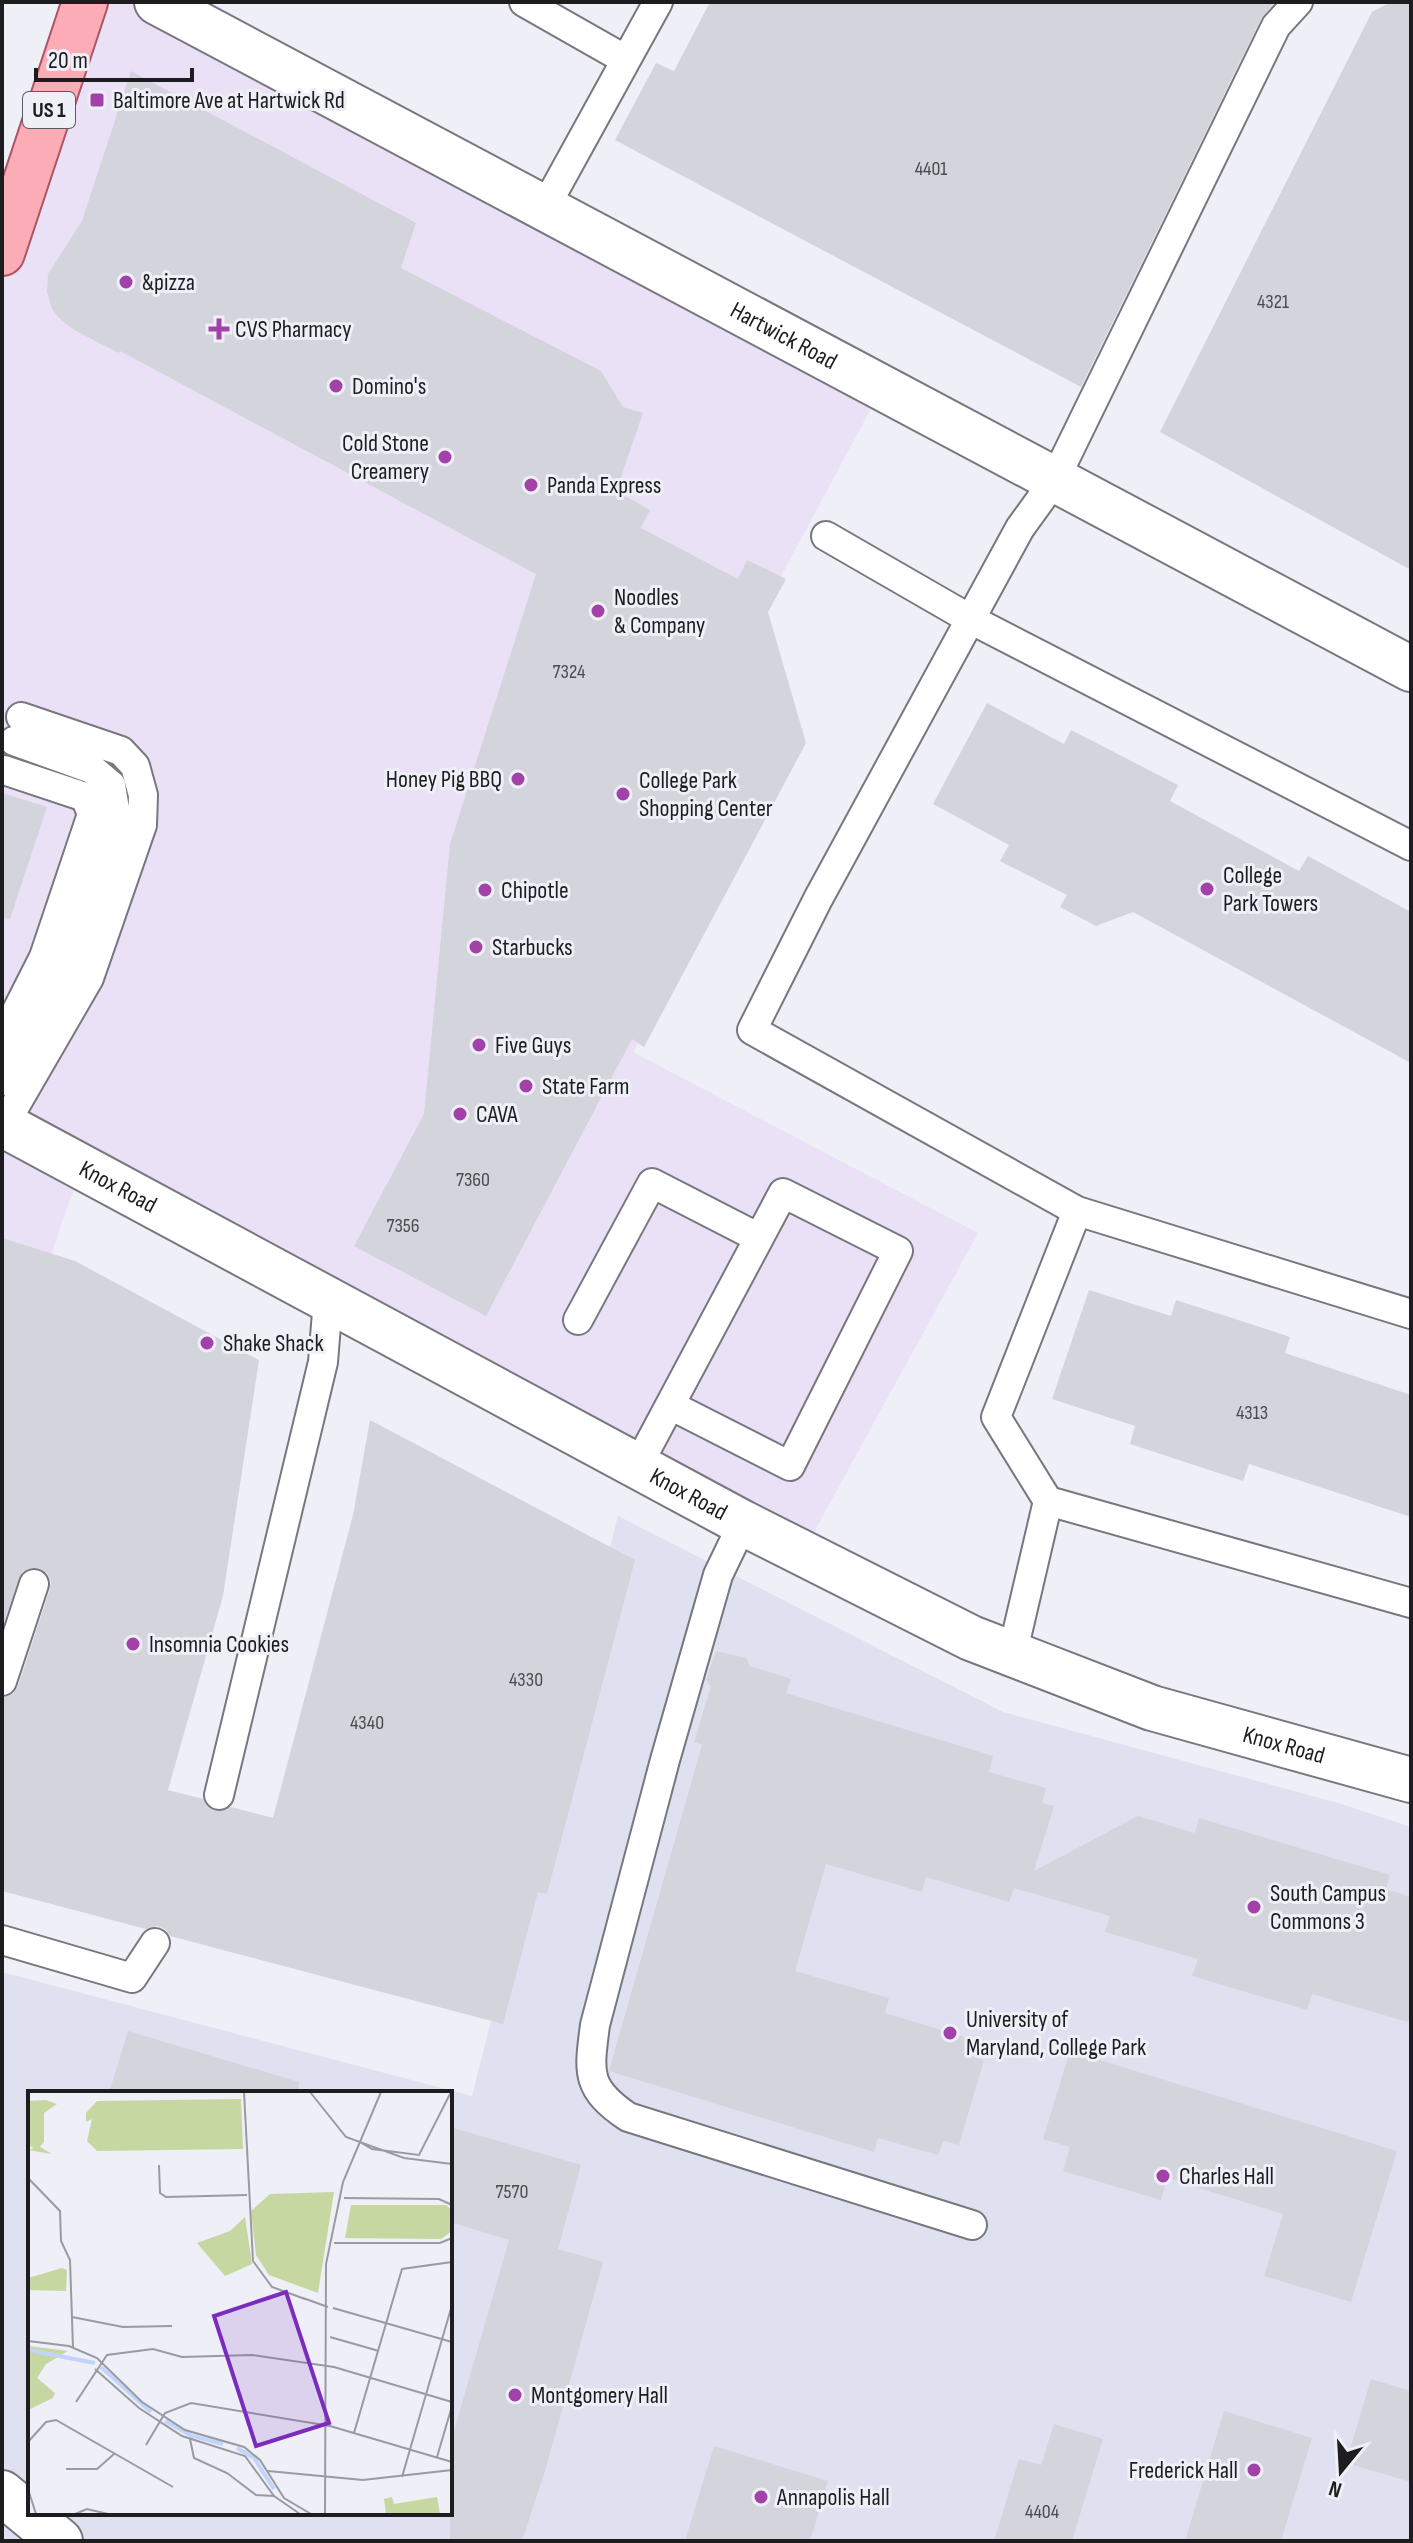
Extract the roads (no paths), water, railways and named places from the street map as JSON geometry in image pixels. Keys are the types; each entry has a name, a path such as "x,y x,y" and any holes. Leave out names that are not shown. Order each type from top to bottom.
{"main road":[{"name":"US 1","path":"2,253 85,2"}],"street":[{"name":"Hartwick Road","path":"157,2 1411,669"},
{"name":"Knox Road","path":"3,1124 743,1523 971,1638 1152,1708 1411,1780"},
{"path":"2,2493 28,2515"},
{"path":"29,2515 60,2541"}],"lane":[{"path":"524,2 626,60"},
{"path":"544,209 658,2"},
{"path":"1298,2 1276,26 1054,481 1020,528 818,899 752,1030 1077,1211 1411,1314"},
{"path":"826,536 970,619 1411,846"},
{"path":"2,1081 63,975 116,816 111,785 92,769 18,729 121,751 135,766 143,795 142,825 89,978 3,1124"},
{"path":"2,1040 44,957 92,814 85,797 4,770"},
{"path":"578,1320 652,1183 759,1238"},
{"path":"638,1465 783,1193 898,1251 790,1466 670,1405"},
{"path":"1077,1211 996,1417 1048,1501 1411,1603"},
{"path":"219,1795 323,1362 328,1300"},
{"path":"1012,1655 1048,1501"},
{"path":"743,1523 718,1575 669,1745 595,2025 590,2069 598,2090 611,2106 628,2117 972,2225"},
{"path":"2,1681 34,1584"},
{"path":"2,1940 132,1978 155,1943"}],"place":[{"name":"Baltimore Ave at Hartwick Rd","path":"97,100"},
{"name":"&pizza","path":"126,282"},
{"name":"CVS Pharmacy","path":"219,329"},
{"name":"Domino's","path":"336,386"},
{"name":"Cold Stone Creamery","path":"445,457"},
{"name":"Panda Express","path":"531,485"},
{"name":"Noodles & Company","path":"598,611"},
{"name":"Honey Pig BBQ","path":"518,779"},
{"name":"College Park Shopping Center","path":"623,794"},
{"name":"College Park Towers","path":"1207,889"},
{"name":"Chipotle","path":"485,890"},
{"name":"Starbucks","path":"476,947"},
{"name":"Five Guys","path":"479,1045"},
{"name":"State Farm","path":"526,1086"},
{"name":"CAVA","path":"460,1114"},
{"name":"Shake Shack","path":"207,1343"},
{"name":"Insomnia Cookies","path":"133,1644"},
{"name":"South Campus Commons 3","path":"1254,1907"},
{"name":"University of Maryland, College Park","path":"950,2033"},
{"name":"Charles Hall","path":"1163,2176"},
{"name":"Montgomery Hall","path":"515,2395"},
{"name":"Frederick Hall","path":"1254,2470"},
{"name":"Annapolis Hall","path":"761,2497"}]}
